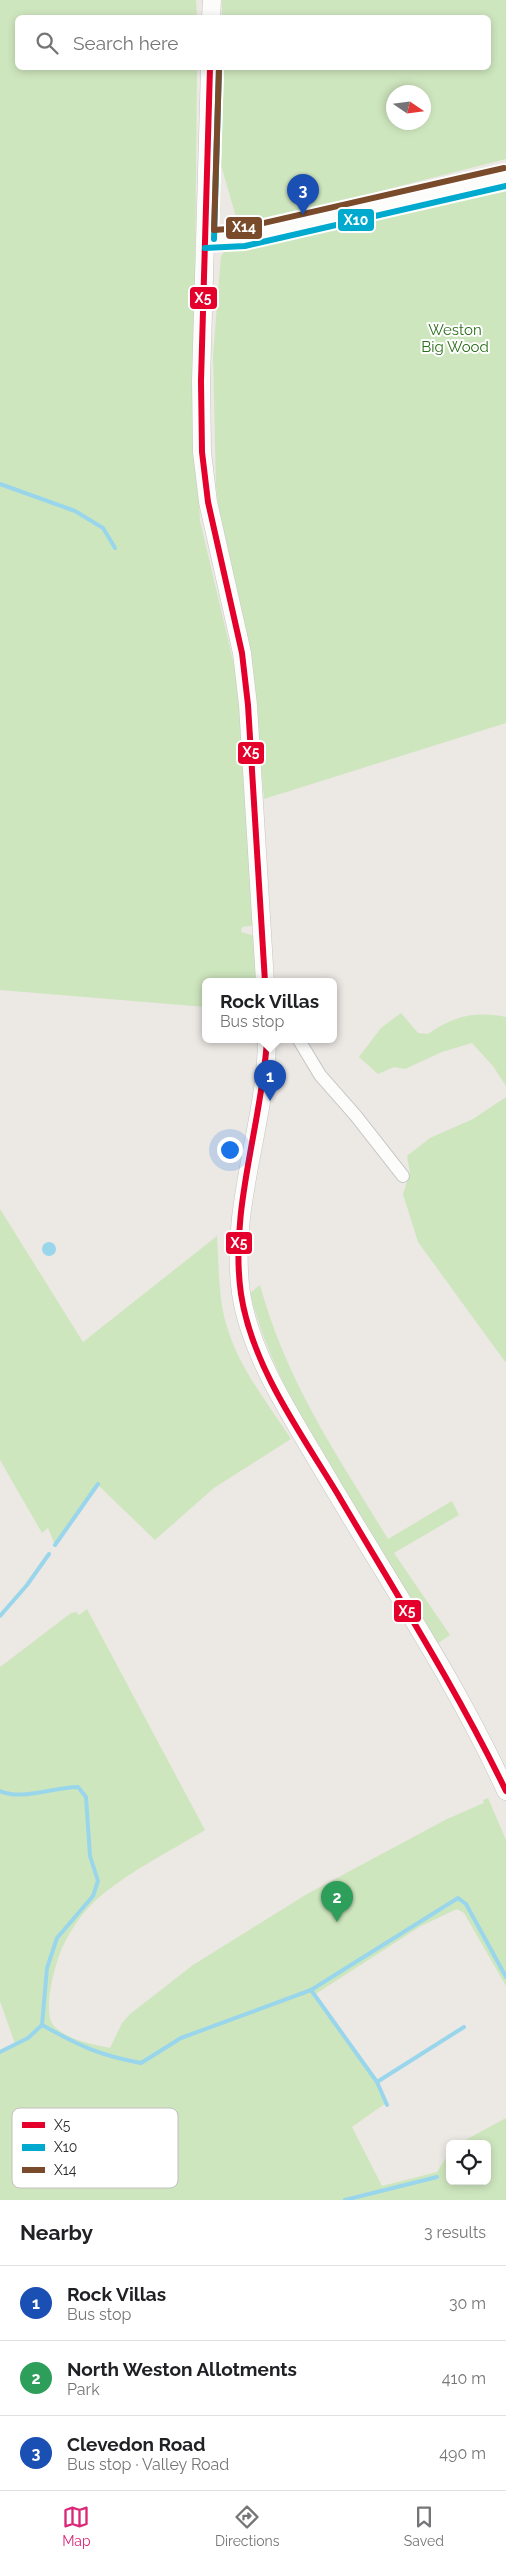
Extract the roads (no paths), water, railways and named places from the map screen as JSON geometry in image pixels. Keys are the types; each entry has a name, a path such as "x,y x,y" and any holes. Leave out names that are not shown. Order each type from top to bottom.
{"main road":[{"path":"211,15 212,0"},
{"path":"210,70 201,381 202,452 208,502 242,653 248,705 265,978"},
{"path":"267,1043 265,1082 245,1198 239,1256 241,1294 247,1319 277,1389 476,1727 506,1791"}],"street":[{"path":"205,239 243,237 506,177"},
{"path":"301,1043 320,1075 356,1116 403,1176"}],"water":[{"path":"46,1242 52,1242 56,1249 52,1256 46,1256 42,1252 42,1246"}],"waterway":[{"path":"0,484 75,511 103,528 115,548"},
{"path":"55,1545 98,1484"},
{"path":"0,1616 27,1585 49,1554"},
{"path":"0,1791 18,1795 78,1787 86,1797 90,1856 98,1881 93,1896 57,1938 47,1968 42,2025 28,2038 0,2052"},
{"path":"42,2025 90,2049 113,2057 141,2063 181,2038 311,1990 458,1898 466,1904 506,1977"},
{"path":"311,1990 377,2082 387,2105"},
{"path":"377,2082 464,2027"},
{"path":"345,2200 437,2177"}],"place":[{"name":"Clevedon Road","path":"303,215"},
{"name":"Rock Villas","path":"270,1101"},
{"name":"North Weston Allotments","path":"337,1922"}],"park label":[{"name":"Weston Big Wood","path":"455,338"}]}
